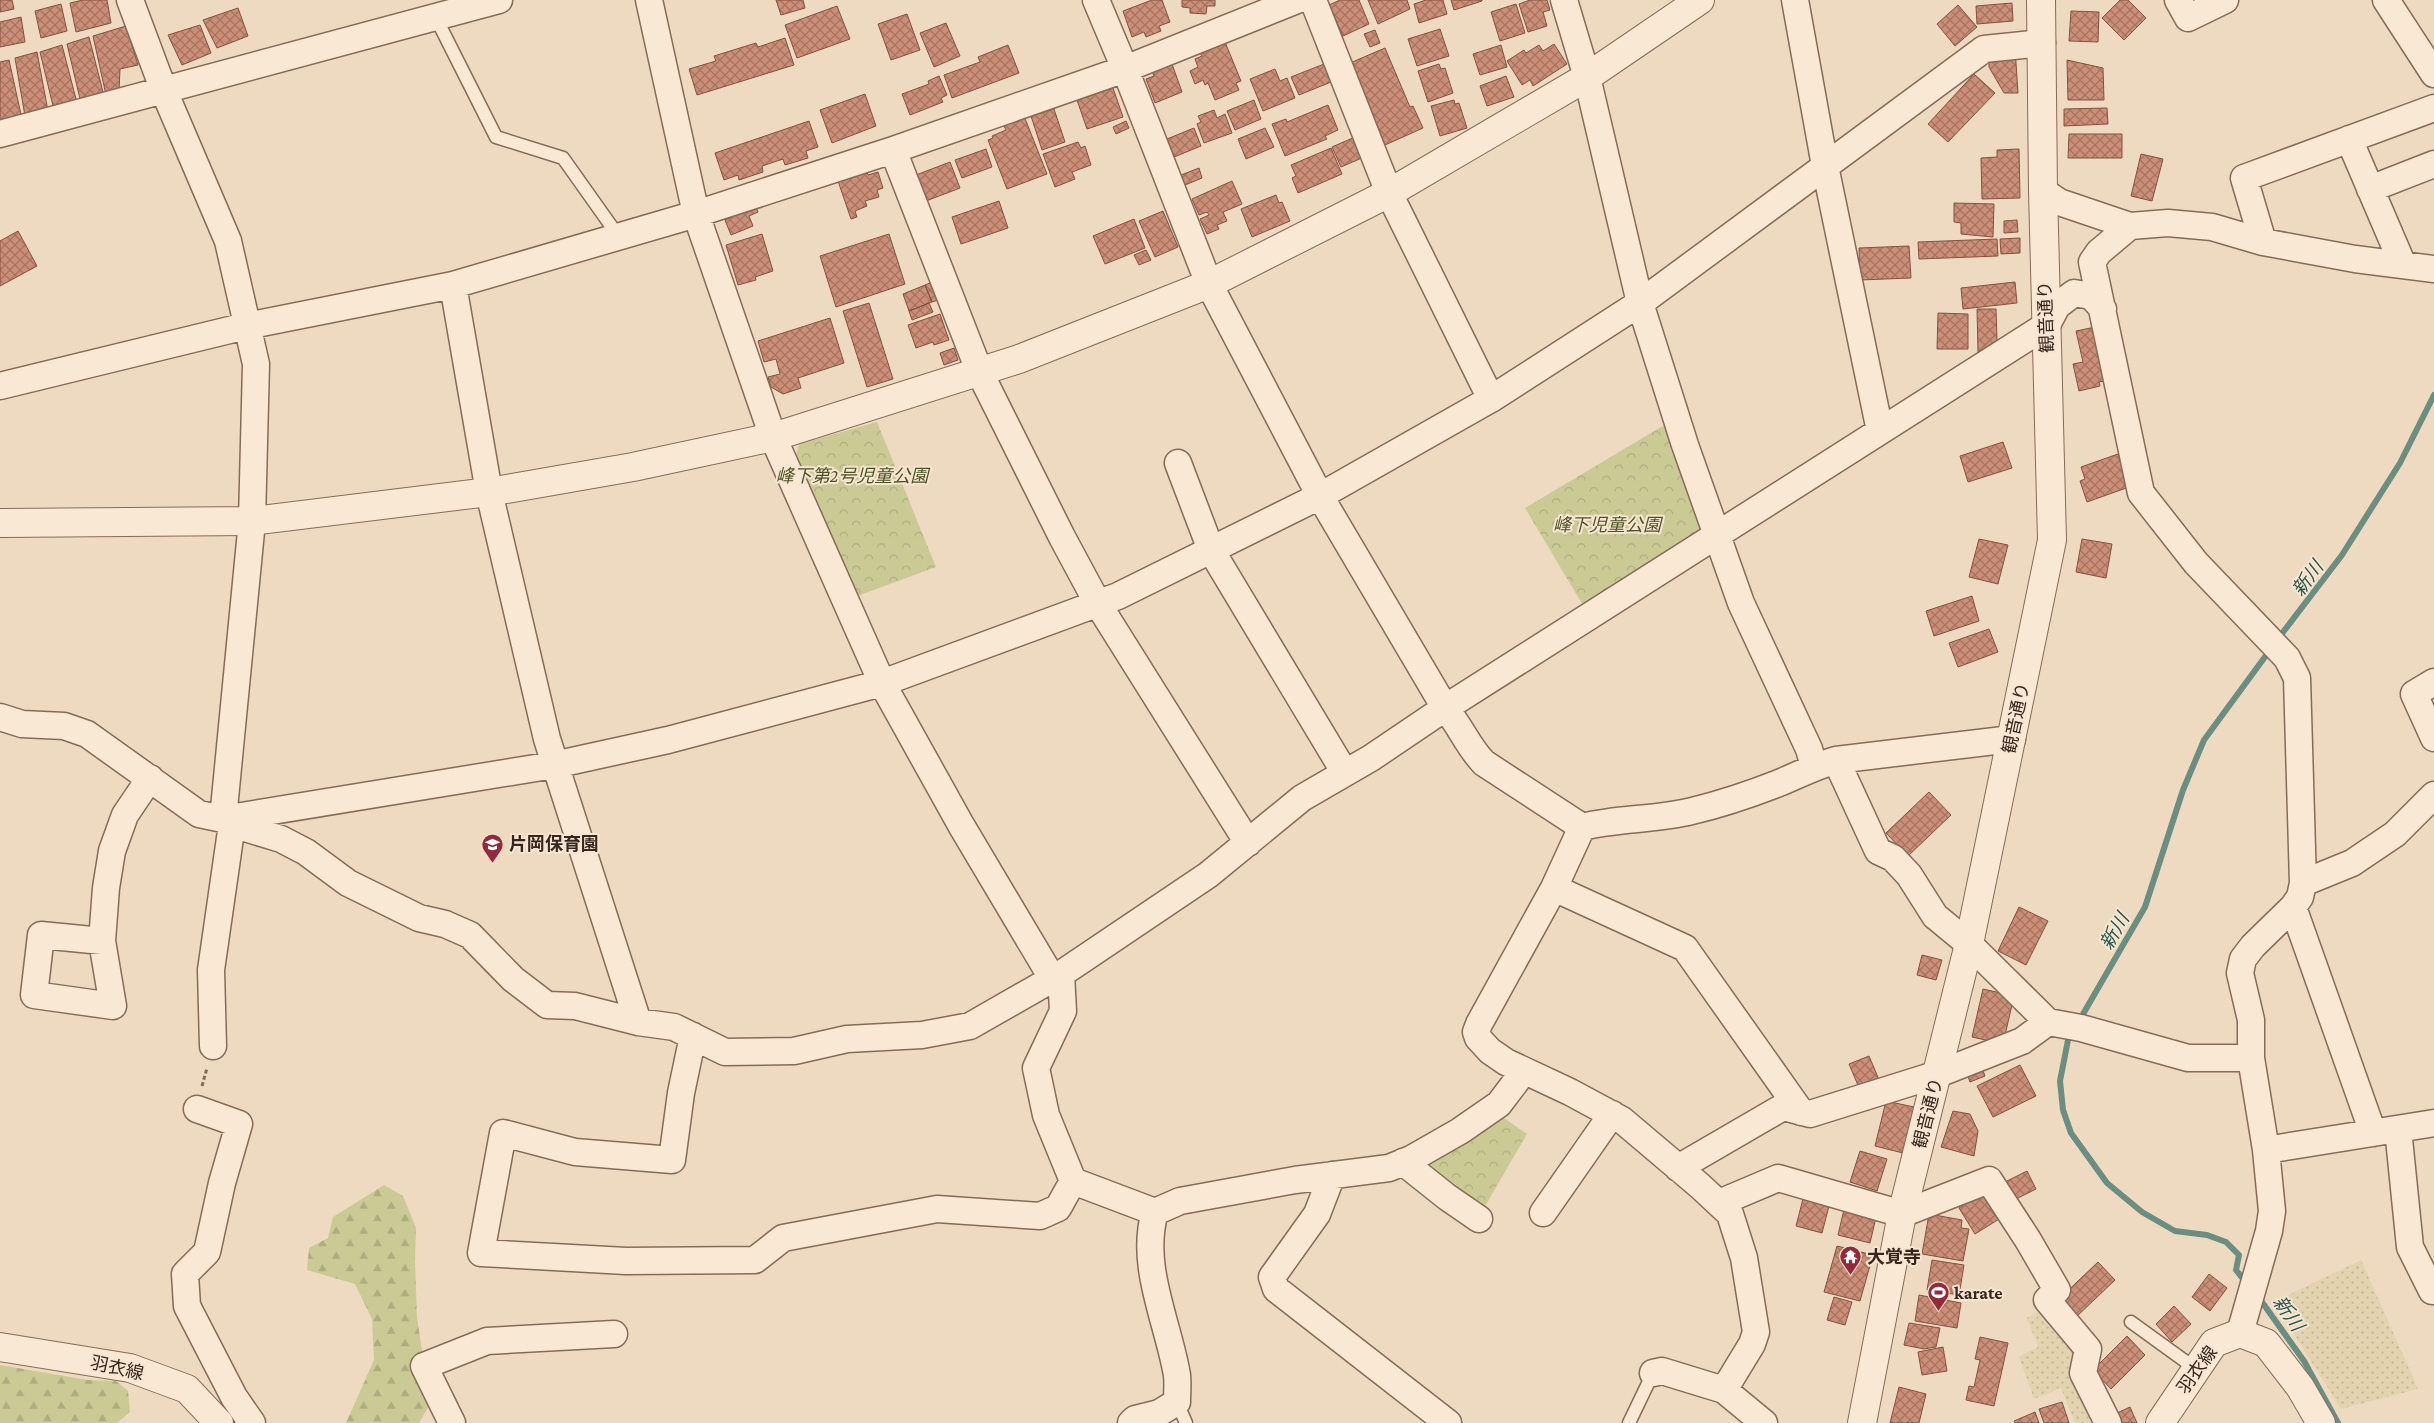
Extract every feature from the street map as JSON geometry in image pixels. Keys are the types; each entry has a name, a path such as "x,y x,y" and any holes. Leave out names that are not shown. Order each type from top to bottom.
{"street":[{"path":"130,0 164,91 228,242 256,364 252,521 227,821 211,970 213,1046"},
{"path":"0,134 164,91 427,13 499,0"},
{"path":"649,0 696,214 773,436 882,684 961,825 1056,976 1063,1011 1036,1068 1046,1115 1073,1181 1156,1212 1180,1201 1332,1175 1389,1168 1460,1131 1499,1104 1524,1071"},
{"path":"1096,0 1209,284 1320,496 1445,708 1455,719 1477,756 1484,763 1582,827 1602,822 1663,817 1691,811 1751,794 1825,763 2012,739"},
{"path":"0,386 246,326 453,284 619,237 894,150 1125,69 1297,0"},
{"path":"1313,0 1390,193 1490,399"},
{"path":"1564,0 1587,77 1640,303 1716,535 1741,603 1809,750 1825,763 1878,852 1893,858 1909,876 1935,916 1969,944 2050,1022 2081,1028 2188,1058 2251,1058"},
{"path":"0,523 252,521 489,492 633,467 773,436 980,373 1209,284 1390,193 1587,77 1700,0"},
{"path":"1795,0 1825,166 1880,430"},
{"name":"観音通り","path":"1862,1423 1902,1214 1969,944 2052,540 2043,191 2041,0"},
{"path":"2178,0 2188,18 2225,0"},
{"path":"2386,0 2434,74"},
{"path":"227,821 554,765 668,740 882,684 1098,604 1320,496 1490,399 1640,303 1984,48 2042,43"},
{"path":"2263,242 2244,178 2434,108"},
{"path":"2349,139 2403,265"},
{"path":"894,150 980,373 1098,604 1248,843"},
{"path":"2370,189 2434,164"},
{"path":"2043,191 2059,202 2130,226 2168,223 2212,227 2263,242 2355,259 2434,269"},
{"path":"2130,226 2100,252 2092,262 2141,493 2196,562 2287,658 2297,678 2303,883 2300,897 2293,907 2253,946 2243,959 2240,973 2251,1020 2251,1058 2266,1150 2272,1211 2269,1231 2240,1333 2266,1343 2300,1387 2321,1423"},
{"path":"453,284 489,492 554,765 638,1022"},
{"path":"0,717 22,724 64,726 86,734 199,814 281,839 306,852 357,887 419,918 445,924 470,935 513,979 547,1005 575,1006 638,1022 674,1028 725,1052 794,1050 847,1039 922,1035 970,1026 1056,976 1208,875 1302,798 1372,758 1445,708 2047,325 2057,306 2074,293 2090,296 2103,309"},
{"path":"1178,463 1211,550 1345,773"},
{"path":"2434,682 2414,694 2434,738"},
{"path":"102,941 106,888 112,851 125,815 150,778"},
{"path":"2303,883 2352,863 2395,834 2434,795"},
{"path":"1582,827 1554,888 1476,1032 1483,1045 1490,1051 1524,1071 1622,1120 1730,1214 1739,1237 1756,1322 1756,1332 1752,1344 1724,1390"},
{"path":"1554,888 1685,948 1801,1112"},
{"path":"2293,907 2385,1131 2410,1247 2432,1291"},
{"path":"1678,1168 1783,1107 1810,1114 1938,1074 2022,1041 2050,1022"},
{"path":"693,1036 681,1093 672,1160 575,1152 503,1133 481,1253 626,1261 755,1260 783,1238 936,1210 1040,1216 1058,1208 1073,1181"},
{"path":"197,1109 239,1124 222,1183 207,1252 185,1274 187,1306 234,1397 252,1423"},
{"path":"1543,1213 1612,1114"},
{"path":"2266,1150 2434,1123"},
{"path":"1403,1162 1479,1219"},
{"path":"1332,1175 1317,1214 1272,1277 1276,1289 1448,1423"},
{"path":"1719,1203 1778,1178 1902,1214 1989,1180 2028,1240 2057,1290 2047,1300 2088,1349 2083,1373 2108,1423"},
{"path":"1131,1423 1135,1419 1159,1413 1181,1413 1177,1377 1150,1258 1150,1230 1156,1212"},
{"name":"羽衣線","path":"2160,1423 2214,1343 2240,1333"},
{"path":"452,1423 424,1366 487,1342 614,1334"},
{"name":"羽衣線","path":"0,1347 130,1368 187,1389 219,1423"},
{"path":"1653,1373 1662,1371 1724,1390 1764,1423"}],"lane":[{"path":"427,13 496,137 563,158 619,237"},
{"path":"2131,1322 2196,1369"},
{"path":"1630,1423 1653,1373"}],"path":[{"path":"197,1109 213,1046"}],"shaded area":[{"path":"2361,1260 2418,1389 2341,1409 2274,1302"},
{"path":"2044,1307 2083,1351 2101,1423 2075,1423 2061,1388 2034,1399 2019,1357 2038,1347 2027,1318"}],"green space":[{"name":"峰下第2号児童公園","path":"877,422 936,567 855,597 796,456 799,444"},
{"name":"峰下児童公園","path":"1666,424 1704,524 1700,536 1584,607 1525,508"},
{"path":"1498,1114 1527,1134 1481,1213 1422,1164"},
{"path":"384,1185 403,1196 416,1228 417,1317 430,1404 419,1423 346,1423 374,1360 372,1319 355,1284 307,1270 309,1248 328,1238 333,1217"},
{"path":"0,1365 88,1380 116,1381 128,1391 130,1412 117,1423 0,1423"}],"building":[{"path":"0,0 12,0 14,9 0,12"},
{"path":"83,0 107,0 111,23 76,32 70,3"},
{"path":"776,0 803,0 805,8 781,15"},
{"path":"1152,0 1162,0 1170,22 1159,26 1161,31 1146,37 1144,32 1132,37 1123,11"},
{"path":"1182,0 1215,0 1215,6 1207,6 1206,14 1190,13 1190,8 1182,7"},
{"path":"1340,0 1359,0 1369,24 1343,36 1329,5"},
{"path":"1368,0 1407,0 1410,9 1378,24"},
{"path":"1426,0 1443,0 1447,14 1419,23 1414,4"},
{"path":"1451,0 1482,0 1482,1 1454,10"},
{"path":"1530,0 1547,0 1550,10 1543,12 1547,26 1528,32 1519,4"},
{"path":"2120,0 2128,0 2146,18 2124,40 2102,18"},
{"path":"2012,3 2013,21 1977,24 1976,6"},
{"path":"61,4 67,31 41,38 35,11"},
{"path":"1516,4 1525,33 1500,41 1491,12"},
{"path":"1958,5 1977,27 1955,46 1937,24"},
{"path":"837,6 850,39 797,58 785,25"},
{"path":"238,8 248,36 217,48 203,20"},
{"path":"2071,11 2099,12 2098,42 2069,41"},
{"path":"907,14 920,50 891,60 878,24"},
{"path":"21,17 25,42 0,47 0,22"},
{"path":"946,23 960,56 934,67 920,33"},
{"path":"200,25 211,53 182,65 168,35"},
{"path":"126,26 138,65 120,69 119,91 106,95 93,36"},
{"path":"1440,29 1449,56 1417,66 1408,39"},
{"path":"1375,30 1380,43 1370,47 1364,34"},
{"path":"89,37 104,96 81,103 67,44"},
{"path":"785,38 794,65 697,95 689,69 716,61 714,56 756,43 758,47"},
{"path":"1225,42 1241,81 1236,83 1239,90 1215,100 1208,83 1205,85 1203,80 1195,84 1190,71 1198,67 1195,59 1202,56 1200,53"},
{"path":"1554,44 1567,64 1533,86 1530,80 1522,85 1507,61 1524,50 1526,53 1539,45 1543,51"},
{"path":"62,45 77,103 54,110 40,52"},
{"path":"1008,45 1019,73 952,98 944,75 980,62 978,57"},
{"path":"1501,45 1507,67 1480,75 1473,54"},
{"path":"1385,48 1410,107 1413,106 1423,128 1385,145 1350,63"},
{"path":"2015,48 2018,93 2004,93 1989,67 1989,59"},
{"path":"37,52 48,111 25,116 15,58"},
{"path":"9,60 22,119 0,124 0,62"},
{"path":"2067,60 2103,68 2104,100 2068,100"},
{"path":"1172,64 1182,92 1155,103 1146,79 1154,76 1152,72"},
{"path":"1324,64 1331,82 1299,95 1291,77"},
{"path":"1439,64 1441,69 1445,68 1453,93 1428,102 1418,71"},
{"path":"1275,69 1280,81 1287,78 1295,98 1263,111 1250,79"},
{"path":"1974,74 1995,93 1948,142 1928,124"},
{"path":"939,76 947,95 941,98 943,102 910,115 902,94 929,84 928,81"},
{"path":"1506,76 1514,97 1487,106 1480,86"},
{"path":"1113,88 1123,117 1087,129 1077,100"},
{"path":"865,94 876,126 832,143 820,110"},
{"path":"1254,100 1261,119 1235,130 1227,111"},
{"path":"1454,100 1455,104 1459,103 1467,128 1440,136 1431,106"},
{"path":"1328,105 1338,130 1325,136 1327,139 1285,156 1272,124 1286,119 1287,122"},
{"path":"2107,108 2108,124 2064,126 2064,109"},
{"path":"1054,109 1065,142 1042,150 1031,116"},
{"path":"1214,110 1217,118 1225,114 1232,133 1204,143 1197,124 1201,122 1198,116"},
{"path":"1024,116 1047,174 1007,189 988,140 993,138 992,136 1006,130 1003,124"},
{"path":"809,121 818,147 806,151 808,158 785,165 783,159 762,166 763,172 739,180 738,175 724,180 715,153"},
{"path":"1126,121 1129,128 1116,134 1113,127"},
{"path":"1194,128 1201,146 1174,157 1167,139"},
{"path":"1265,128 1274,147 1246,159 1238,139"},
{"path":"2069,134 2122,134 2122,158 2068,158"},
{"path":"1355,137 1364,157 1341,167 1332,147"},
{"path":"1078,142 1081,148 1085,146 1091,165 1072,172 1075,179 1055,187 1043,154"},
{"path":"1331,148 1342,174 1298,193 1292,178 1296,176 1291,165"},
{"path":"986,149 992,167 962,178 955,160"},
{"path":"2019,149 2020,198 1982,199 1981,158 1997,157 1997,150"},
{"path":"2141,154 2163,159 2152,201 2131,196"},
{"path":"950,162 960,188 926,201 916,175"},
{"path":"1199,168 1202,178 1185,185 1181,175"},
{"path":"867,171 868,175 878,172 883,188 877,190 879,197 865,201 867,206 855,211 857,217 851,219 838,181"},
{"path":"1232,181 1242,204 1223,212 1227,221 1217,225 1219,229 1207,234 1200,219 1209,215 1207,212 1199,215 1192,199"},
{"path":"1276,195 1279,203 1282,202 1290,221 1252,237 1241,209"},
{"path":"999,201 1008,228 961,244 952,217"},
{"path":"1954,203 1994,204 1993,237 1961,234 1961,223 1954,222"},
{"path":"756,207 758,212 749,216 753,226 731,235 725,220"},
{"path":"1163,211 1178,247 1155,257 1139,221"},
{"path":"1134,219 1145,248 1105,264 1093,236"},
{"path":"2017,220 2018,232 2004,233 2004,221"},
{"path":"18,231 37,266 0,286 0,241"},
{"path":"762,234 773,271 755,277 756,280 738,285 726,245"},
{"path":"889,234 905,284 836,307 820,256"},
{"path":"2020,238 2020,253 2001,254 2000,239"},
{"path":"1997,239 1998,256 1919,259 1918,242"},
{"path":"1909,246 1911,278 1860,280 1859,248"},
{"path":"1146,250 1151,260 1139,265 1134,255"},
{"path":"932,282 938,300 932,302 925,285"},
{"path":"2015,282 2017,303 1963,309 1961,288"},
{"path":"925,285 932,302 909,311 903,294"},
{"path":"869,303 893,379 867,387 843,311"},
{"path":"929,303 933,312 912,320 909,311"},
{"path":"1977,309 1996,309 1997,341 1978,353"},
{"path":"1938,313 1968,314 1968,349 1937,349"},
{"path":"940,314 949,340 934,345 933,342 916,348 908,325"},
{"path":"830,318 844,363 798,378 801,388 783,394 771,387 768,377 780,374 776,359 764,362 758,341"},
{"path":"2100,326 2111,380 2099,382 2100,386 2079,391 2073,364 2083,362 2076,331"},
{"path":"954,348 958,360 944,365 940,353"},
{"path":"2003,442 2012,468 1968,482 1960,456"},
{"path":"2118,454 2129,487 2087,502 2080,481 2085,479 2081,467"},
{"path":"1979,539 2008,545 1998,584 1969,577"},
{"path":"2082,539 2112,544 2106,578 2076,572"},
{"path":"1972,596 1979,621 1934,636 1926,611"},
{"path":"1989,629 1998,652 1958,667 1949,643"},
{"path":"1929,792 1951,815 1908,856 1886,833"},
{"path":"2019,907 2048,921 2026,965 1998,951"},
{"path":"1922,955 1942,960 1936,980 1917,975"},
{"path":"1983,989 2014,996 2003,1044 1972,1037"},
{"path":"1869,1056 1880,1082 1860,1090 1849,1064"},
{"path":"1981,1065 1985,1076 1970,1082 1966,1071"},
{"path":"2020,1065 2036,1096 1993,1117 1977,1086"},
{"path":"1886,1101 1914,1107 1903,1153 1875,1146"},
{"path":"1953,1111 1970,1114 1978,1131 1974,1156 1941,1147"},
{"path":"1860,1151 1887,1159 1877,1191 1850,1182"},
{"path":"2027,1171 2036,1189 2012,1201 2003,1183"},
{"path":"1988,1190 2004,1216 1975,1234 1959,1208"},
{"path":"1804,1195 1830,1202 1822,1233 1796,1226"},
{"path":"1845,1205 1877,1213 1870,1243 1838,1235"},
{"path":"1929,1214 1962,1220 1961,1228 1969,1229 1963,1261 1922,1254"},
{"path":"1837,1246 1873,1255 1860,1301 1824,1292"},
{"path":"1932,1260 1964,1265 1959,1295 1927,1290"},
{"path":"2098,1262 2115,1280 2074,1319 2057,1301"},
{"path":"2209,1274 2227,1288 2210,1311 2192,1297"},
{"name":"karate","path":"1919,1295 1961,1303 1957,1328 1915,1321"},
{"path":"1834,1297 1852,1302 1845,1325 1827,1320"},
{"path":"2174,1306 2191,1324 2172,1342 2156,1324"},
{"path":"1909,1323 1940,1328 1936,1347 1924,1349 1904,1345"},
{"path":"2127,1336 2145,1355 2111,1389 2093,1370"},
{"path":"1980,1337 2008,1343 1994,1406 1966,1400 1969,1386 1974,1387 1980,1360 1975,1359"},
{"path":"1943,1347 1947,1371 1922,1375 1918,1352"},
{"path":"1899,1387 1926,1394 1919,1423 1890,1423"},
{"path":"2062,1402 2069,1423 2044,1423 2039,1409"},
{"path":"2130,1407 2137,1423 2119,1423 2115,1414"},
{"path":"2035,1412 2039,1423 2015,1423 2014,1421"}],"waterway":[{"name":"新川","path":"2277,640 2342,555 2400,463 2434,395"},
{"name":"新川","path":"2079,1021 2145,907 2183,790 2204,740 2270,650"},
{"name":"新川","path":"2072,1034 2068,1040 2060,1081 2063,1110 2071,1133 2107,1183 2142,1212 2175,1231 2207,1235 2226,1242 2239,1255 2236,1270 2247,1284"},
{"name":"新川","path":"2257,1295 2304,1361 2338,1423"}],"place":[{"name":"片岡保育園","path":"493,863"},
{"name":"大覚寺","path":"1851,1276"},
{"name":"karate","path":"1938,1312"}]}
